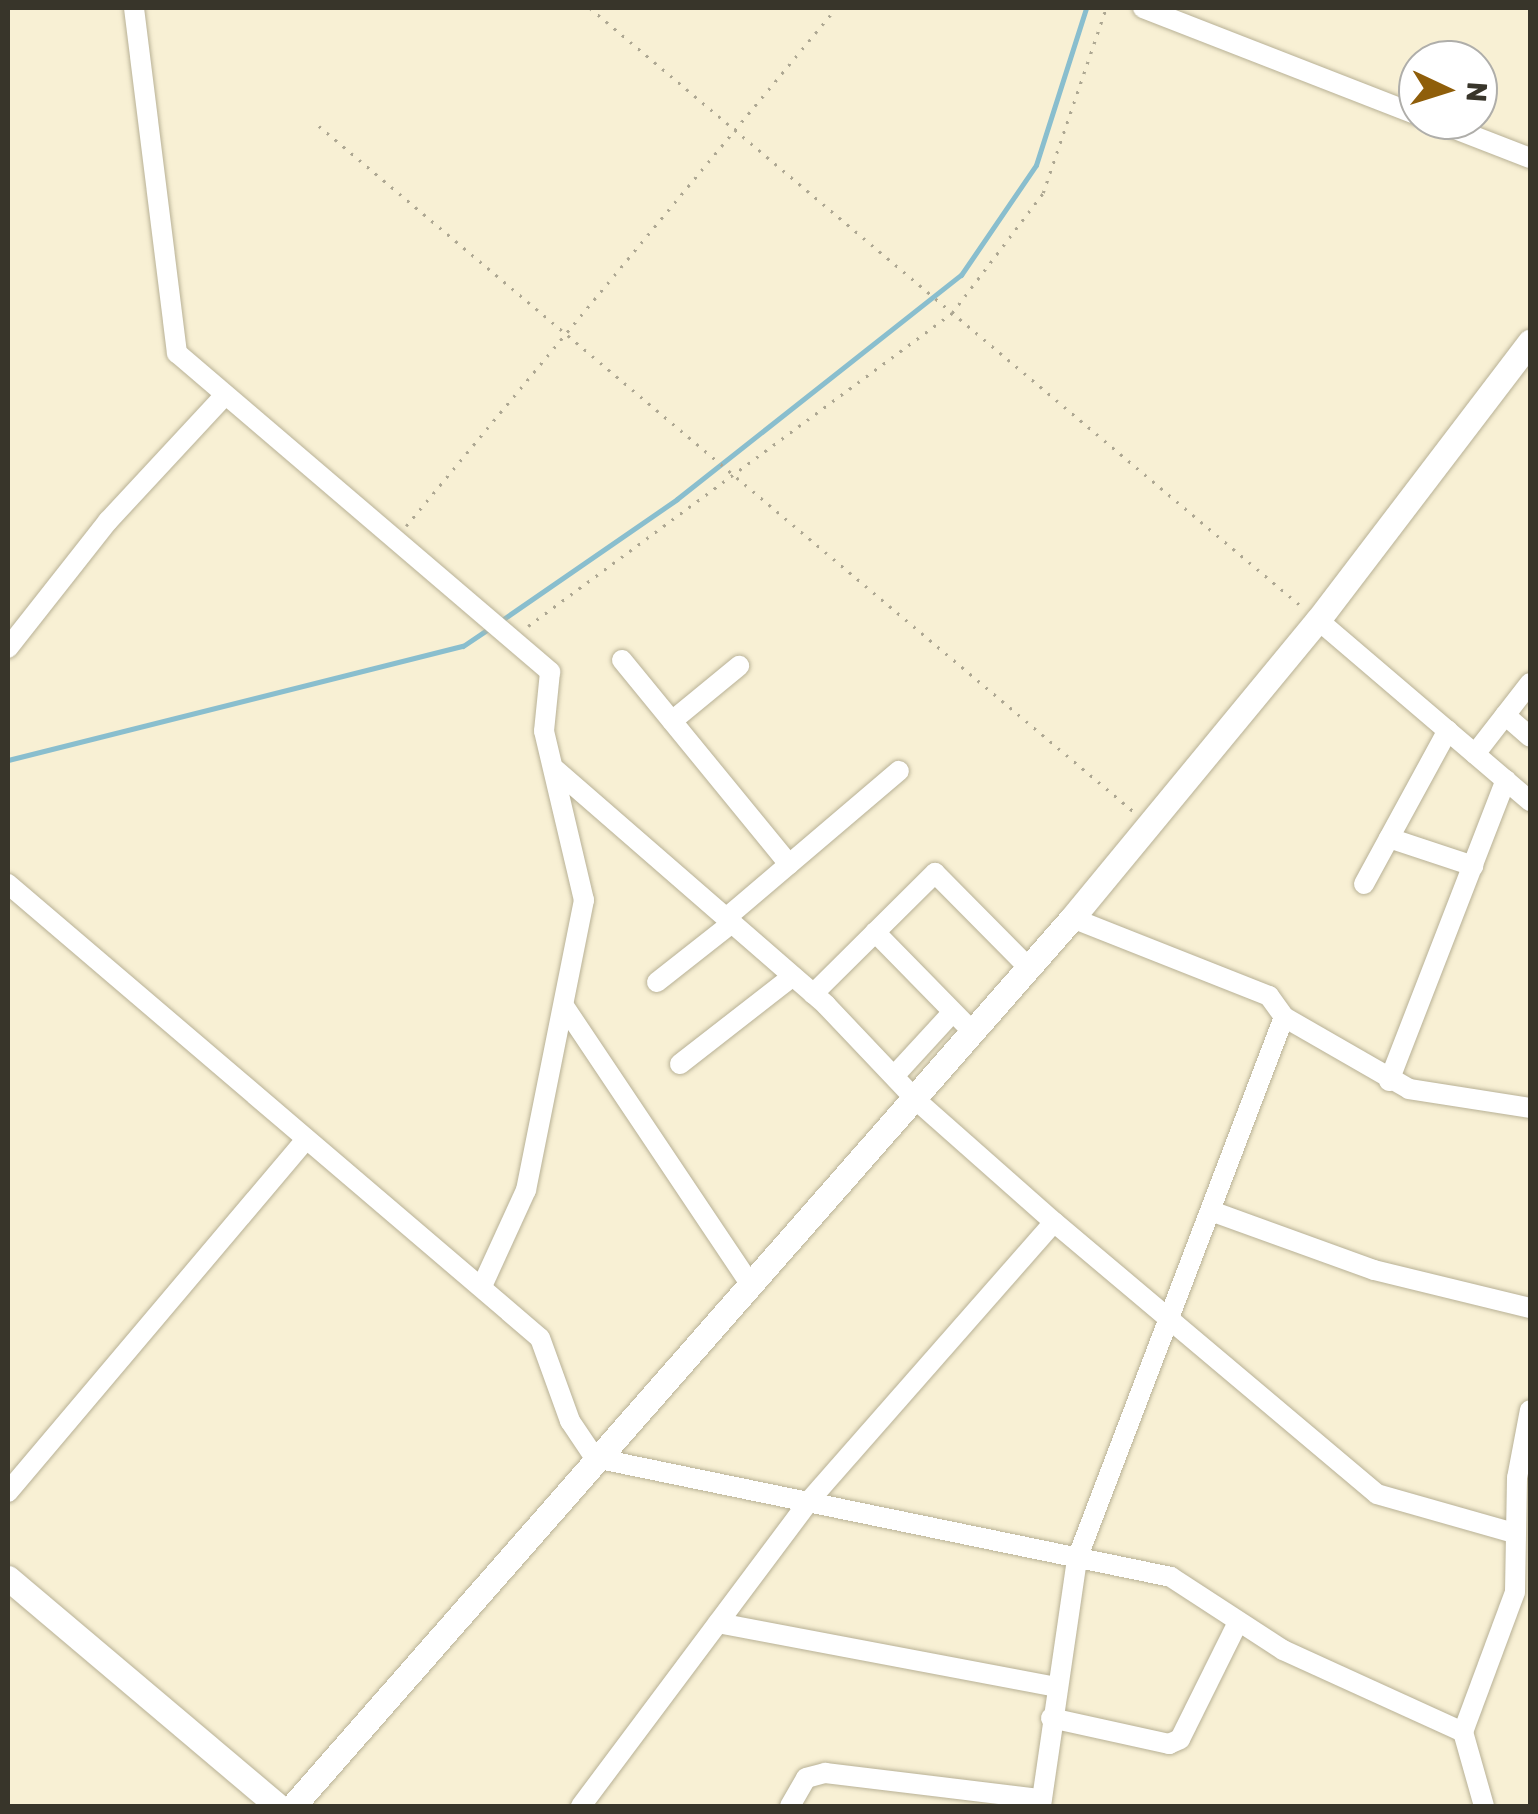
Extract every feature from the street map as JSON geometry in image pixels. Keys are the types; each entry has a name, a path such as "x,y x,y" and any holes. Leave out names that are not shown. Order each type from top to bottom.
{"street":[{"path":"134,8 178,353 550,672 544,731 584,900 526,1190 482,1286"},
{"path":"1151,9 1398,106"},
{"path":"1484,140 1530,158"},
{"path":"293,1806 748,1281 916,1100 1072,918 1318,620 1530,342"},
{"path":"8,648 108,521 225,395"},
{"path":"1318,620 1530,801"},
{"path":"622,660 790,864"},
{"path":"672,721 740,666"},
{"path":"1475,754 1530,683"},
{"path":"1505,715 1530,737"},
{"path":"1364,884 1448,730"},
{"path":"556,770 813,994 916,1100 1054,1222 1172,1316 1377,1494 1514,1533"},
{"path":"656,982 899,771"},
{"path":"1390,1080 1506,780"},
{"path":"1389,838 1473,866"},
{"path":"813,994 935,872 1029,968"},
{"path":"8,884 540,1338 570,1421 595,1458 1171,1577 1237,1624 1463,1732"},
{"path":"1072,918 1270,996 1284,1017 1390,1080 1530,1108"},
{"path":"876,932 941,992 936,999 973,1032"},
{"path":"680,1064 793,976"},
{"path":"564,1006 748,1281"},
{"path":"894,1076 952,1013"},
{"path":"790,1806 806,1778 825,1773 1041,1803 1077,1558 1284,1017"},
{"path":"8,1492 306,1139"},
{"path":"1211,1211 1374,1270 1530,1308"},
{"path":"581,1806 809,1501 1054,1222"},
{"path":"1484,1806 1463,1732 1515,1592 1514,1533 1530,1410"},
{"path":"8,1578 278,1806"},
{"path":"718,1623 1056,1686"},
{"path":"1051,1718 1169,1744 1180,1739 1237,1624"}],"path":[{"path":"590,8 1318,620"},
{"path":"395,539 836,8"},
{"path":"513,638 952,313 1043,193 1106,8"},
{"path":"320,126 1149,824"}],"waterway":[{"path":"499,622 677,499 961,275 1036,165 1086,8"},
{"path":"8,760 463,646 490,628"}]}
